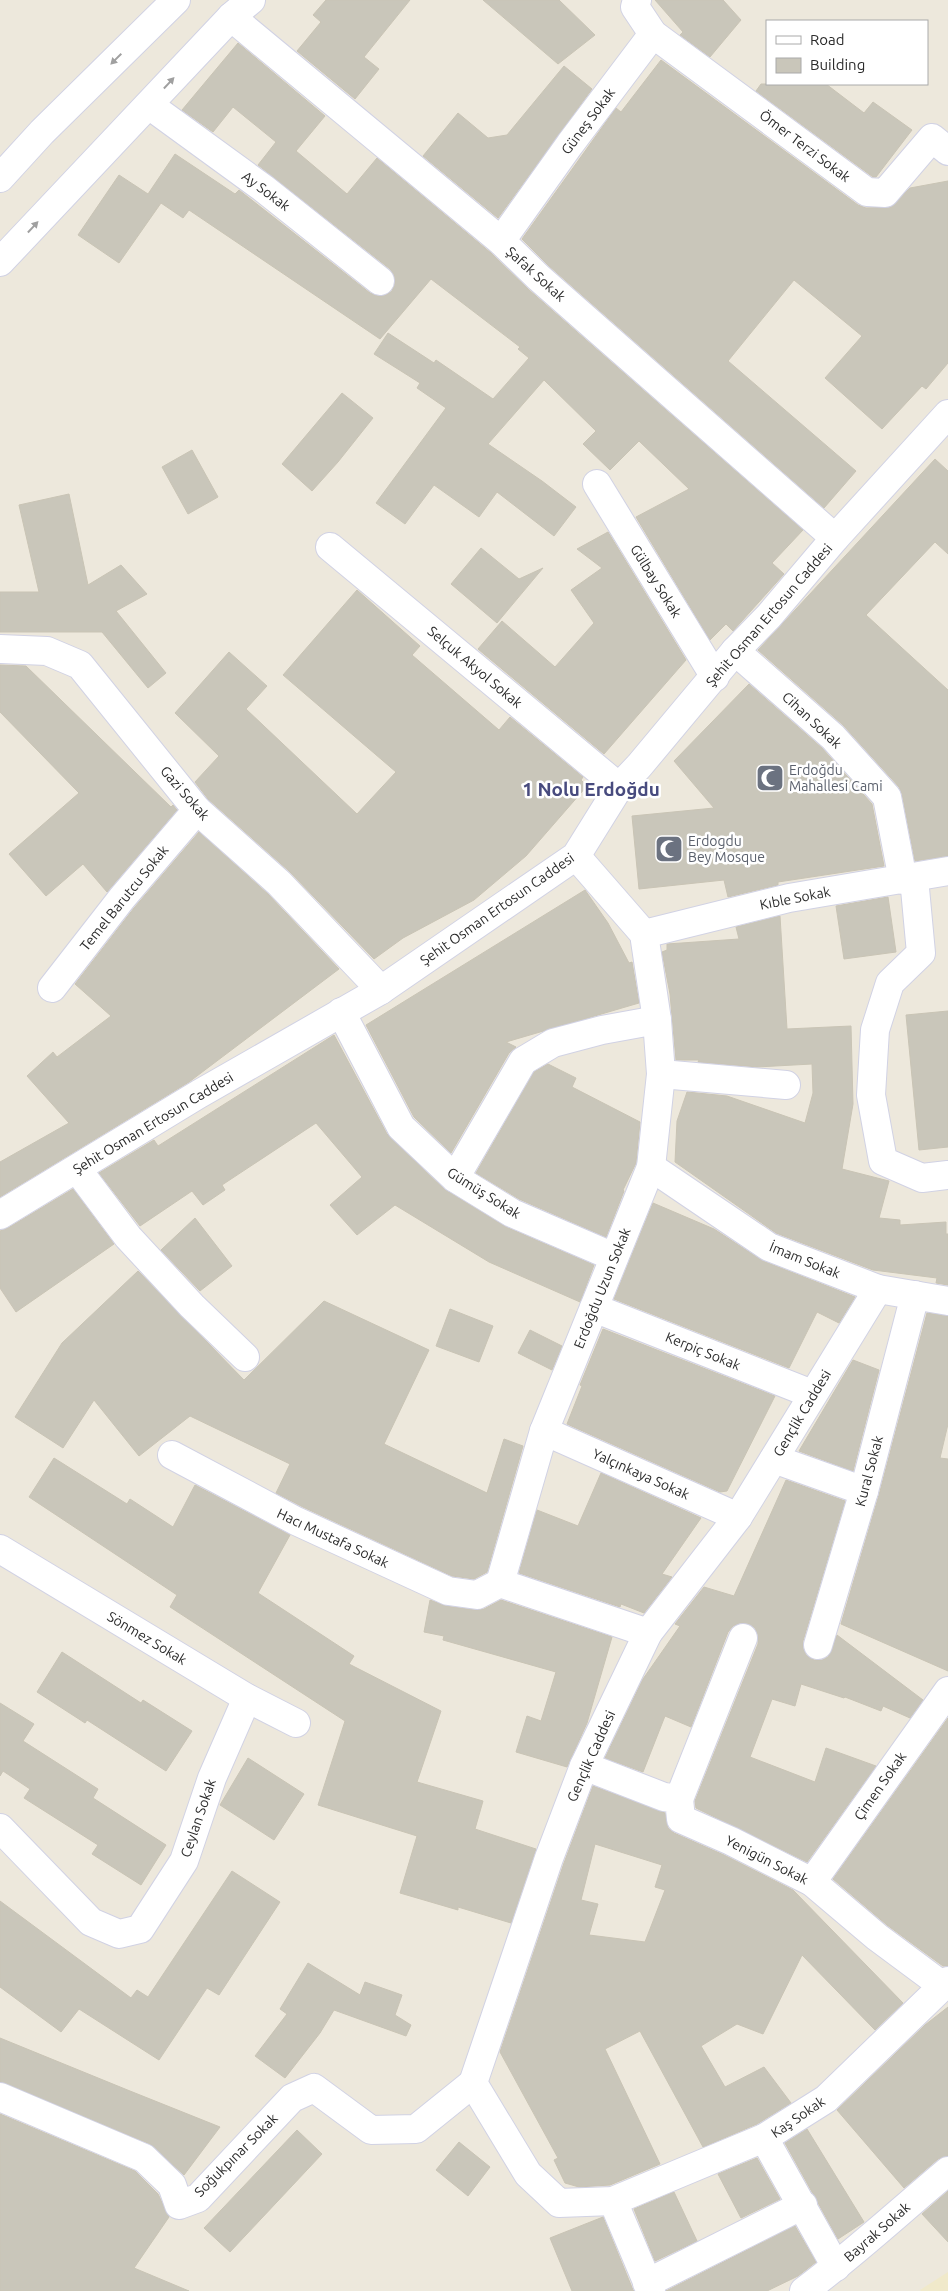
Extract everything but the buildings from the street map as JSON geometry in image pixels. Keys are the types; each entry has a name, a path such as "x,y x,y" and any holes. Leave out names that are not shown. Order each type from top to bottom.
{"street":[{"path":"0,178 42,132 176,0"},
{"path":"636,0 635,7 653,34"},
{"path":"0,262 241,8"},
{"name":"Şafak Sokak","path":"241,8 501,241 538,277 835,538"},
{"name":"Ömer Terzi Sokak","path":"653,34 867,192 885,193 932,138 948,151"},
{"name":"Güneş Sokak","path":"501,241 570,144 653,34"},
{"name":"Ay Sokak","path":"148,105 264,188 380,281"},
{"name":"Şehit Osman Ertosun Caddesi","path":"0,1215 199,1094 381,990 576,856 619,787 736,651 770,616 835,538 948,414"},
{"name":"Gülbay Sokak","path":"597,484 715,677"},
{"name":"Selçuk Akyol Sokak","path":"330,546 619,787"},
{"name":"Gazi Sokak","path":"0,649 47,651 80,665 197,810 279,883 381,990"},
{"name":"Cihan Sokak","path":"736,651 833,737 887,797 909,879 921,953 890,983 875,1030 871,1096 883,1160 922,1178 948,1175"},
{"name":"Temel Barutcu Sokak","path":"52,988 122,898 197,810"},
{"path":"576,856 644,934"},
{"name":"Kıble Sokak","path":"644,934 789,898 948,871"},
{"name":"Erdoğdu Uzun Sokak","path":"500,1584 544,1431 651,1167 661,1074 657,1020 644,934"},
{"name":"Gümüş Sokak","path":"341,1012 401,1128 455,1178 512,1213 614,1257"},
{"path":"455,1178 523,1061 553,1043 602,1030 657,1020"},
{"path":"661,1074 786,1085"},
{"name":"İmam Sokak","path":"651,1167 770,1247 878,1289 948,1301"},
{"path":"76,1169 128,1237 192,1306 245,1357"},
{"name":"Gençlik Caddesi","path":"473,2083 549,1858 584,1766 648,1634 738,1517 878,1289"},
{"name":"Kural Sokak","path":"818,1645 864,1491 915,1295"},
{"name":"Kerpiç Sokak","path":"594,1308 812,1394"},
{"name":"Yalçınkaya Sokak","path":"544,1431 738,1517"},
{"name":"Hacı Mustafa Sokak","path":"172,1455 296,1521 448,1592 477,1595 500,1584"},
{"path":"774,1459 864,1491"},
{"name":"Sönmez Sokak","path":"0,1549 247,1698 296,1723"},
{"path":"500,1584 648,1634"},
{"path":"584,1766 664,1797 679,1799 743,1638"},
{"name":"Çimen Sokak","path":"812,1882 947,1692"},
{"name":"Ceylan Sokak","path":"0,1828 90,1922 119,1934 140,1928 184,1861 212,1778 247,1698"},
{"name":"Yenigün Sokak","path":"679,1799 681,1819 731,1841 812,1882 877,1937 945,1983"},
{"name":"Kaş Sokak","path":"613,2200 764,2138 826,2099 945,1983"},
{"path":"473,2083 528,2174 559,2203 613,2200 649,2287 803,2205"},
{"name":"Soğukpınar Sokak","path":"0,2097 144,2158 172,2185 179,2205 198,2198 292,2098 314,2088 371,2130 416,2130 473,2083"},
{"path":"764,2138 836,2267"},
{"name":"Bayrak Sokak","path":"804,2291 836,2267 948,2171"}],"shaded area":[{"path":"948,2272 948,2291 920,2290"}],"place":[{"name":"Erdoğdu Mahallesi Cami","path":"770,778"},
{"name":"Erdogdu Bey Mosque","path":"669,849"}],"district":[{"name":"1 Nolu Erdoğdu","path":"591,789"}]}
